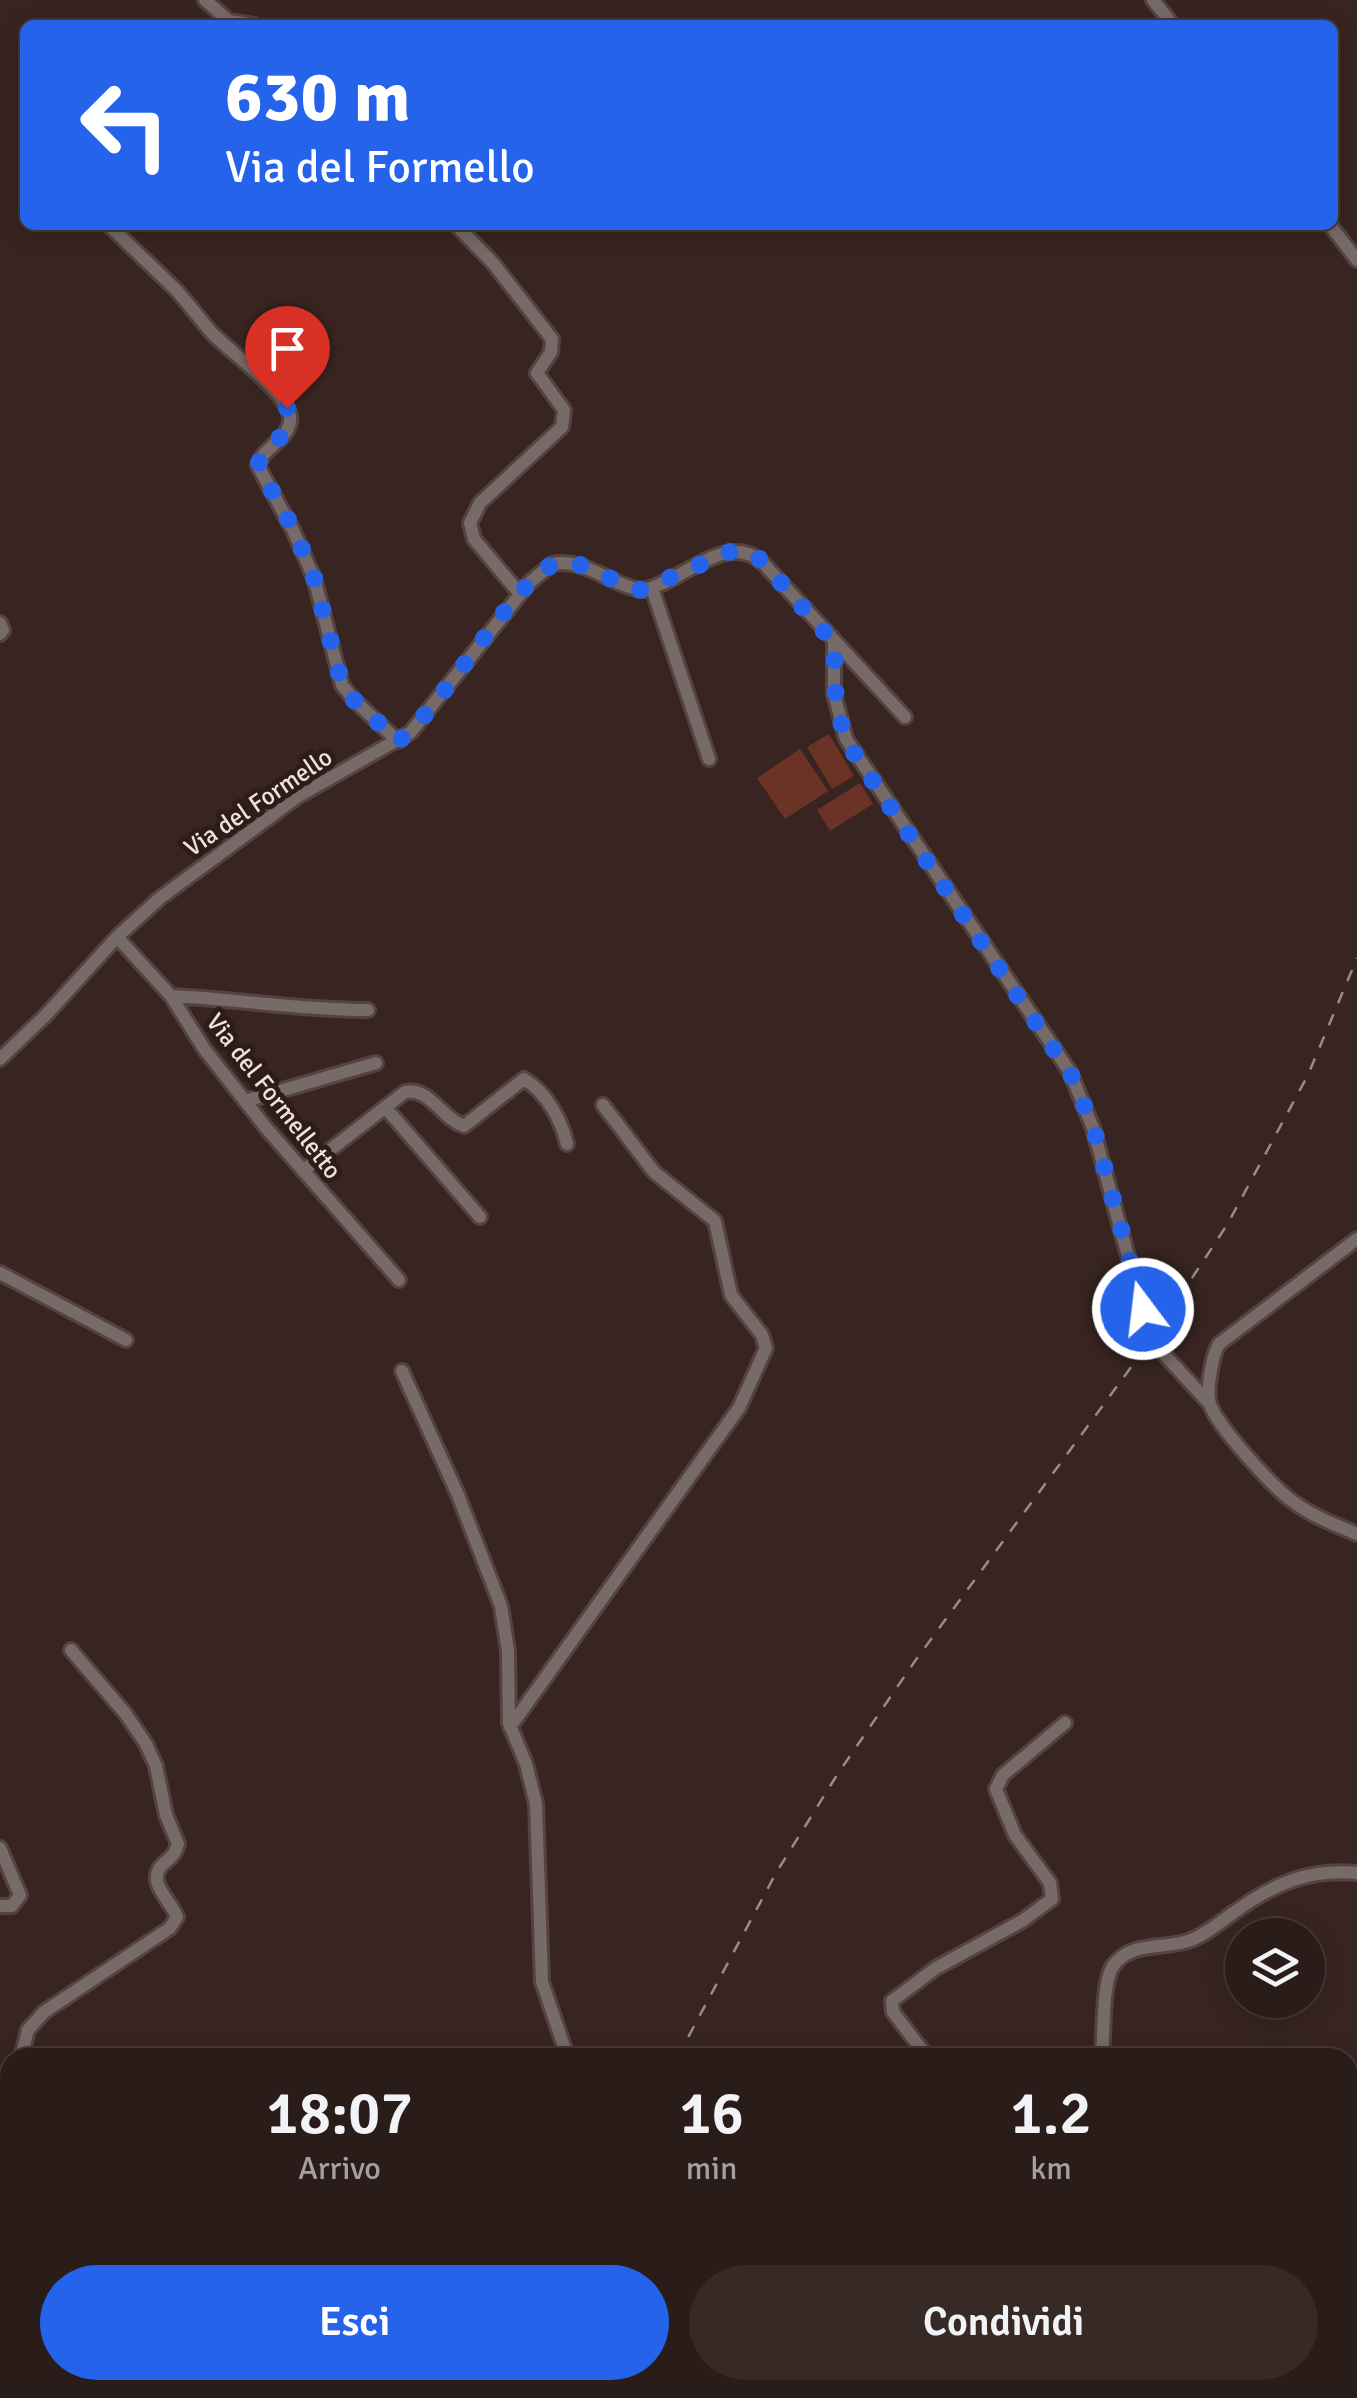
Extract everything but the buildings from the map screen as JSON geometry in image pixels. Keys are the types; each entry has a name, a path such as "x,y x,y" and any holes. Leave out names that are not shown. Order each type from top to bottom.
{"street":[{"path":"205,0 226,20"},
{"path":"1153,0 1168,20"},
{"path":"114,230 287,408 288,429 260,458 258,466 312,570 342,684 398,741"},
{"path":"461,230 552,339 551,352 537,373 562,407 562,427 478,506 470,523 476,542 520,594"},
{"path":"1334,230 1357,260"},
{"path":"709,759 652,588 723,554 746,551 766,566 905,717"},
{"name":"Via del Formello","path":"0,1059 116,938 160,898 291,801 398,741 425,717 544,568 561,562 635,589 652,588"},
{"path":"0,622 0,634"},
{"path":"834,643 834,694 844,735 1072,1075 1095,1133 1151,1340 1283,1494 1314,1515 1357,1534"},
{"name":"Via del Formelletto","path":"116,938 171,996 200,1043 302,1171 400,1280"},
{"path":"171,996 249,1000 309,1010 368,1010"},
{"path":"245,1101 376,1063"},
{"path":"302,1171 405,1092 416,1091 456,1124 464,1126 516,1082 526,1080 559,1118 566,1144"},
{"path":"510,1726 739,1408 766,1348 762,1336 730,1295 715,1221 654,1172 603,1105"},
{"path":"385,1107 480,1218"},
{"path":"1209,1404 1212,1357 1219,1344 1357,1239"},
{"path":"0,1273 126,1340"},
{"path":"402,1371 498,1595 508,1650 510,1726 535,1798 544,1994 564,2048"},
{"path":"24,2048 27,2034 40,2015 170,1928 177,1917 155,1878 159,1868 176,1853 178,1844 165,1812 154,1760 133,1723 71,1650"},
{"path":"920,2048 894,2014 892,2001 936,1968 1050,1901 1050,1883 1015,1835 996,1789 1004,1774 1065,1723"},
{"path":"0,1848 20,1895 12,1906 0,1906"},
{"path":"1103,2048 1108,1978 1122,1957 1146,1947 1194,1939 1253,1899 1294,1878 1325,1872 1357,1873"}],"shaded area":[{"path":"829,734 854,776 832,789 807,747"},
{"path":"800,749 828,791 785,819 757,778"},
{"path":"860,783 873,804 830,831 817,810"}],"railway":[{"path":"682,2048 776,1873 837,1775 915,1661 1151,1340 1227,1225 1308,1075 1357,958"}],"route":[{"path":"287,408 288,429 260,458 258,466 312,570 342,684 398,741 425,717 520,594 548,565 574,564 641,590 734,550 759,558 834,643 836,707 848,744 1073,1078 1095,1133 1143,1309"}]}
